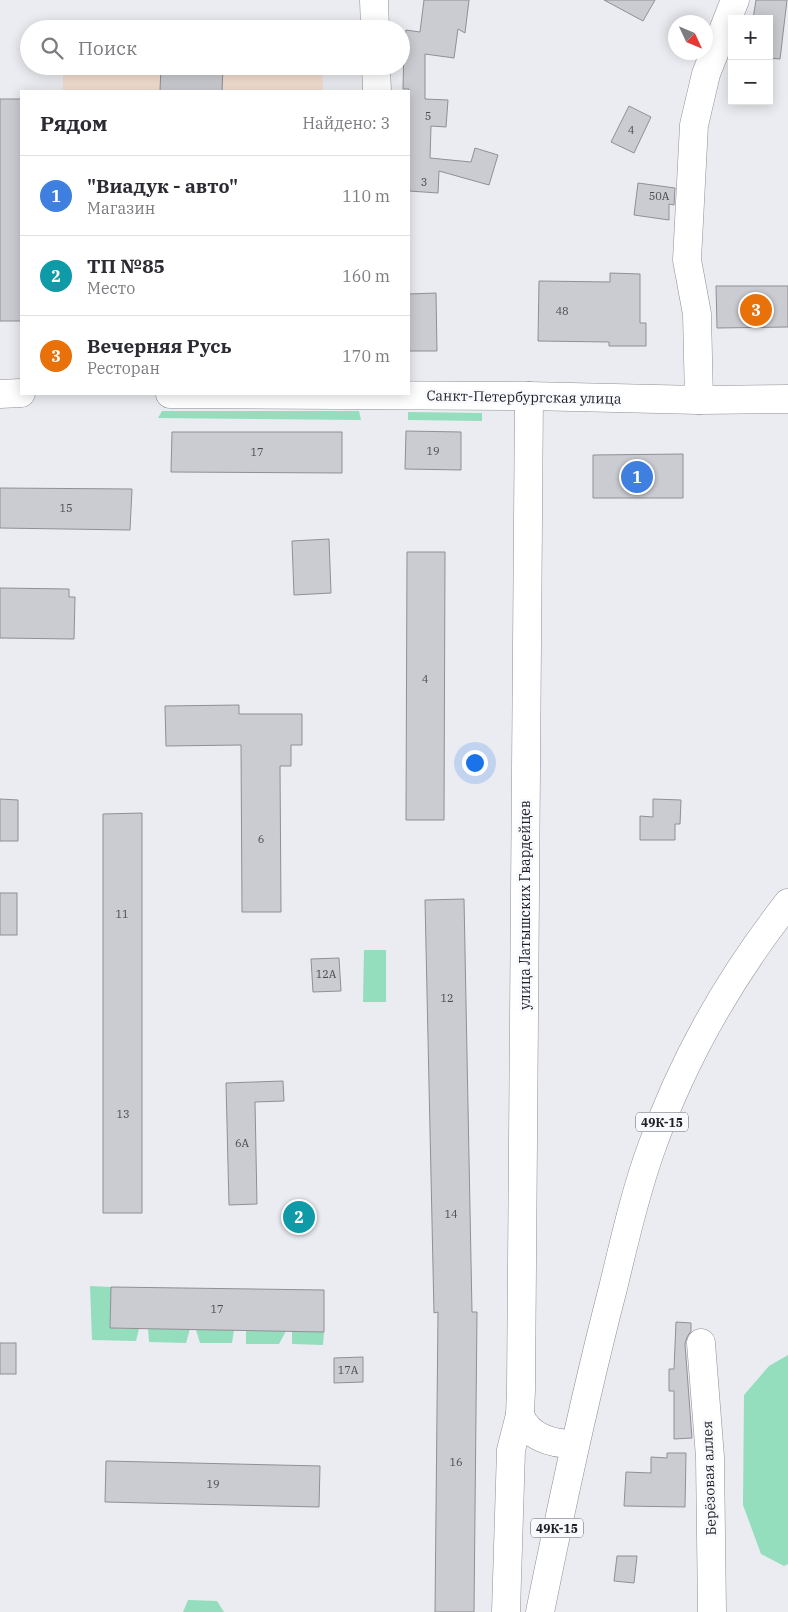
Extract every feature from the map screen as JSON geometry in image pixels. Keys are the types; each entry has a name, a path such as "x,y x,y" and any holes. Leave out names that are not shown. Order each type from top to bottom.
{"main road":[{"path":"374,0 375,20"},
{"path":"699,400 697,314 687,260 694,125 706,74 735,0"},
{"path":"376,75 377,90"},
{"path":"0,394 20,393"},
{"name":"Санкт-Петербургская улица","path":"381,395 699,400 788,399"},
{"name":"улица Латышских Гвардейцев","path":"506,1612 511,1450 520,1415 529,396"},
{"name":"49К-15","path":"540,1612 574,1444 629,1222 650,1152 695,1047 721,1001 766,930 788,903"},
{"name":"Берёзовая аллея","path":"701,1343 710,1457 712,1612"},
{"path":"520,1415 528,1428 546,1440 574,1444"}],"shaded area":[{"path":"63,75 322,75 323,90 63,90"}],"green space":[{"path":"162,411 359,411 361,420 158,418"},
{"path":"408,412 482,413 482,421 408,420"},
{"path":"364,950 386,950 386,1002 363,1002"},
{"path":"90,1286 111,1287 110,1328 139,1329 136,1341 92,1340"},
{"path":"148,1329 190,1329 186,1343 149,1342"},
{"path":"196,1330 234,1330 232,1343 200,1343"},
{"path":"246,1330 286,1331 279,1344 246,1344"},
{"path":"292,1331 324,1332 323,1345 292,1344"},
{"path":"788,1355 788,1564 784,1566 761,1554 743,1505 744,1395 769,1366"},
{"path":"188,1600 217,1601 224,1612 183,1612"}],"building":[{"path":"424,0 469,0 465,33 458,29 454,58 425,54 425,99 448,100 446,127 431,126 430,158 471,162 475,148 498,155 489,185 439,171 438,193 410,191 410,90 403,89 403,75 410,75 410,31 420,32"},
{"path":"604,0 655,0 643,21"},
{"path":"756,0 787,0 780,59 773,58 773,15 754,15"},
{"path":"161,75 223,75 222,90 160,90"},
{"path":"0,99 20,99 20,321 0,321"},
{"path":"629,106 651,117 634,153 611,142"},
{"path":"638,183 675,188 674,205 669,204 669,220 634,215"},
{"path":"610,273 640,274 640,323 646,323 646,346 609,346 609,342 538,341 539,281 610,282"},
{"path":"716,286 788,286 788,327 717,328"},
{"path":"436,293 437,351 410,351 410,294"},
{"path":"406,431 461,432 461,470 405,469"},
{"path":"172,432 342,432 342,473 171,472"},
{"path":"683,454 683,498 593,498 593,455"},
{"path":"0,488 132,489 130,530 0,528"},
{"path":"329,539 331,593 294,595 292,541"},
{"path":"407,552 445,552 444,820 406,820"},
{"path":"0,588 69,589 69,597 75,597 74,639 0,638"},
{"path":"239,705 239,714 302,714 302,745 291,745 291,766 280,766 281,912 242,912 241,745 166,746 165,706"},
{"path":"0,799 18,800 18,841 0,841"},
{"path":"653,799 681,800 680,824 675,824 675,840 640,840 640,816 653,817"},
{"path":"142,813 142,1213 103,1213 103,814"},
{"path":"0,893 17,893 17,935 0,935"},
{"path":"464,899 472,1312 477,1312 474,1612 435,1612 438,1312 434,1313 425,900"},
{"path":"339,958 341,991 313,992 311,959"},
{"path":"283,1081 284,1101 255,1102 257,1204 229,1205 226,1083"},
{"path":"313,1207 313,1225 285,1226 284,1208"},
{"path":"111,1287 324,1290 324,1332 110,1328"},
{"path":"676,1322 691,1323 691,1331 685,1344 692,1438 674,1439 674,1391 669,1391 669,1369 674,1369"},
{"path":"0,1343 16,1343 16,1374 0,1374"},
{"path":"363,1357 363,1382 334,1383 334,1358"},
{"path":"667,1453 686,1453 685,1507 624,1506 626,1472 651,1473 651,1457 667,1458"},
{"path":"106,1461 320,1466 319,1507 105,1502"},
{"path":"617,1556 637,1556 634,1583 614,1581"}],"place":[{"name":"Вечерняя Русь","path":"756,310"},
{"name":"\"Виадук - авто\"","path":"637,477"},
{"name":"ТП №85","path":"299,1217"}]}
